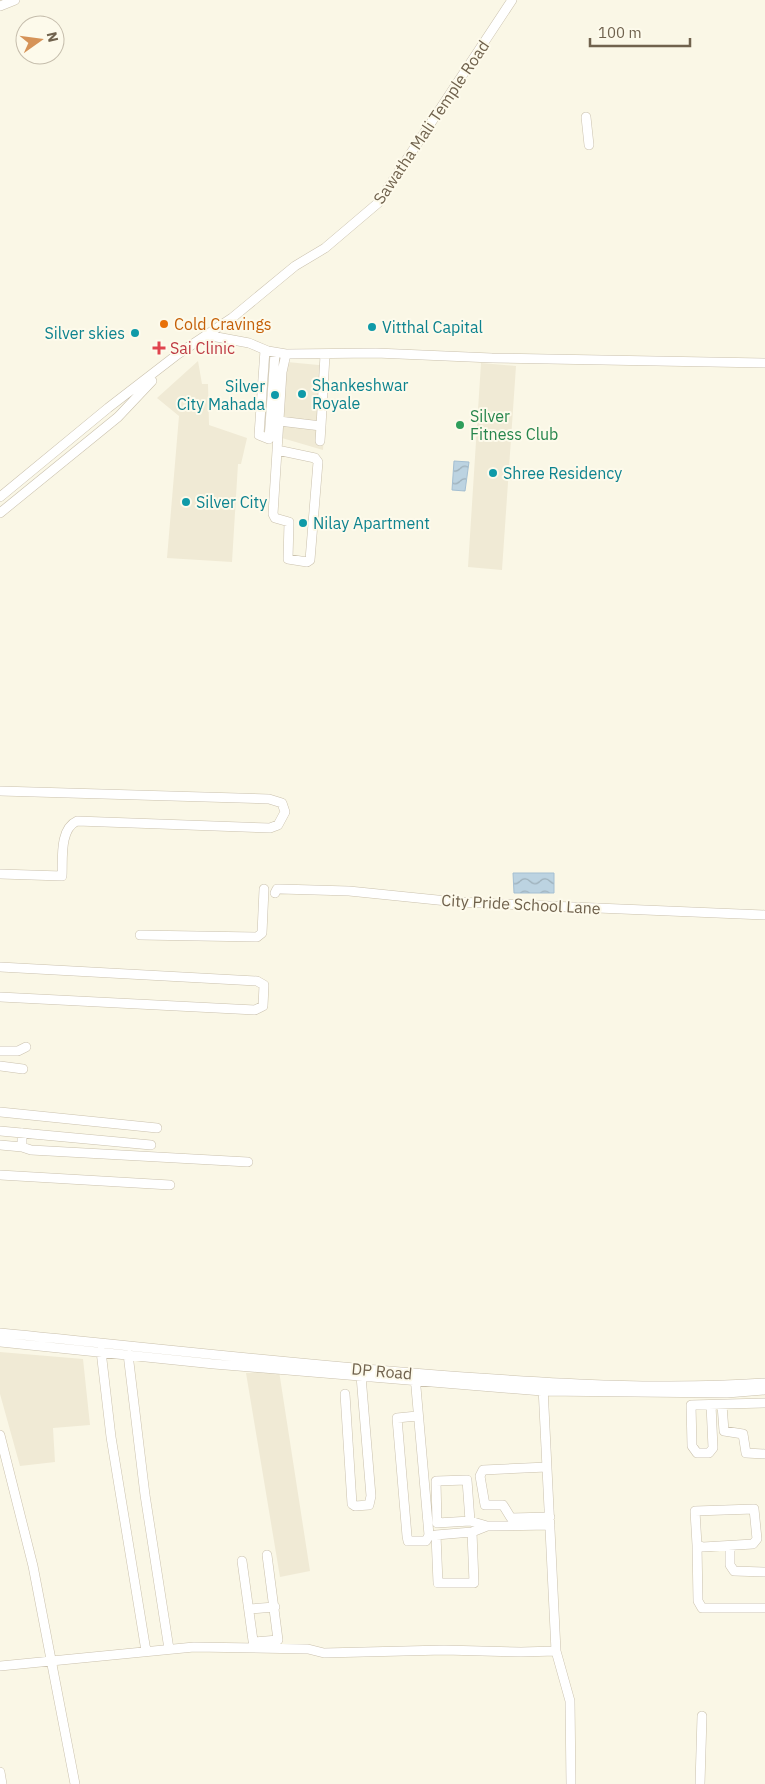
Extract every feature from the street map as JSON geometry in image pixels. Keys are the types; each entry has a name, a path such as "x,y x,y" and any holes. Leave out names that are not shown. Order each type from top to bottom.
{"street":[{"path":"0,6 15,0"},
{"name":"Sawatha Mali Temple Road","path":"0,497 171,361 289,271 325,248 378,203 512,0"},
{"path":"586,117 589,145"},
{"path":"206,335 249,343 264,350 281,353 325,355 376,353 492,358 765,363"},
{"path":"264,350 258,435 270,439 281,353"},
{"path":"276,450 315,458 318,462 310,560 307,562 288,559 289,522 273,517 276,450 282,372 281,353"},
{"path":"320,442 325,355"},
{"name":"Sawatha Mali Temple Road","path":"0,513 118,417 171,361"},
{"path":"279,421 321,426"},
{"path":"0,791 269,798 282,804 285,812 278,825 270,828 76,821 70,825 65,833 62,876 0,874"},
{"path":"140,935 257,938 262,933 264,889"},
{"name":"City Pride School Lane","path":"276,891 349,891 458,902 765,915"},
{"path":"0,967 257,980 264,985 263,1006 255,1010 0,998"},
{"path":"0,1051 18,1051 26,1047"},
{"path":"0,1066 23,1069"},
{"path":"0,1112 157,1128"},
{"path":"0,1131 150,1145"},
{"path":"22,1133 22,1147"},
{"path":"0,1145 78,1154 248,1162"},
{"path":"0,1176 170,1185"},
{"name":"DP Road","path":"0,1333 415,1377 543,1386 715,1393 763,1387"},
{"name":"DP Road","path":"0,1342 214,1364 361,1376 415,1377"},
{"path":"101,1351 111,1437 146,1651"},
{"path":"128,1354 145,1495 168,1649"},
{"path":"345,1394 352,1504 355,1506 369,1505 371,1496 361,1376"},
{"path":"415,1377 429,1535 426,1542 411,1543 408,1541 407,1536 397,1418 417,1416"},
{"path":"543,1386 556,1651 570,1701 570,1784"},
{"name":"DP Road","path":"543,1386 763,1387"},
{"path":"715,1393 716,1405 713,1448 709,1453 697,1453 692,1446 691,1405 716,1405 765,1403"},
{"path":"716,1405 724,1431 743,1434 746,1453 765,1454"},
{"path":"0,1435 33,1566 75,1784"},
{"path":"547,1467 484,1470 480,1476 485,1505 503,1505 511,1518 550,1521"},
{"path":"470,1521 468,1480 436,1481 437,1523 470,1521 487,1526"},
{"path":"697,1545 730,1546 753,1544 761,1530 760,1512 752,1508 695,1511 698,1601 702,1608 765,1608"},
{"path":"472,1532 474,1583 438,1583 436,1535 472,1532 487,1526 550,1521"},
{"path":"730,1546 730,1565 734,1571 765,1572"},
{"path":"254,1645 278,1640 267,1555"},
{"path":"242,1561 254,1645"},
{"path":"249,1609 275,1607"},
{"path":"0,1666 168,1649 254,1645 308,1649 324,1653 444,1650 556,1651"},
{"path":"700,1784 702,1716"},
{"path":"0,1772 2,1784"}],"shaded area":[{"name":"Silver City","path":"198,361 202,384 208,384 209,425 247,438 241,464 238,464 232,562 167,558 179,416 157,398"},
{"name":"Shankeshwar Royale","path":"287,362 329,366 323,450 282,438"},
{"name":"Shree Residency","path":"481,363 516,366 502,570 468,567"},
{"path":"0,1352 83,1359 90,1425 53,1428 55,1462 20,1466 0,1394"},
{"path":"279,1371 310,1571 280,1577 246,1373"}],"water":[{"path":"454,461 469,462 465,491 452,490"},
{"path":"513,873 554,873 554,893 514,893"}],"place":[{"name":"Cold Cravings","path":"164,324"},
{"name":"Vitthal Capital","path":"372,327"},
{"name":"Silver skies","path":"135,333"},
{"name":"Sai Clinic","path":"159,348"},
{"name":"Shankeshwar Royale","path":"302,394"},
{"name":"Silver City Mahada","path":"275,395"},
{"name":"Silver Fitness Club","path":"460,425"},
{"name":"Shree Residency","path":"493,473"},
{"name":"Silver City","path":"186,502"},
{"name":"Nilay Apartment","path":"303,523"}]}
